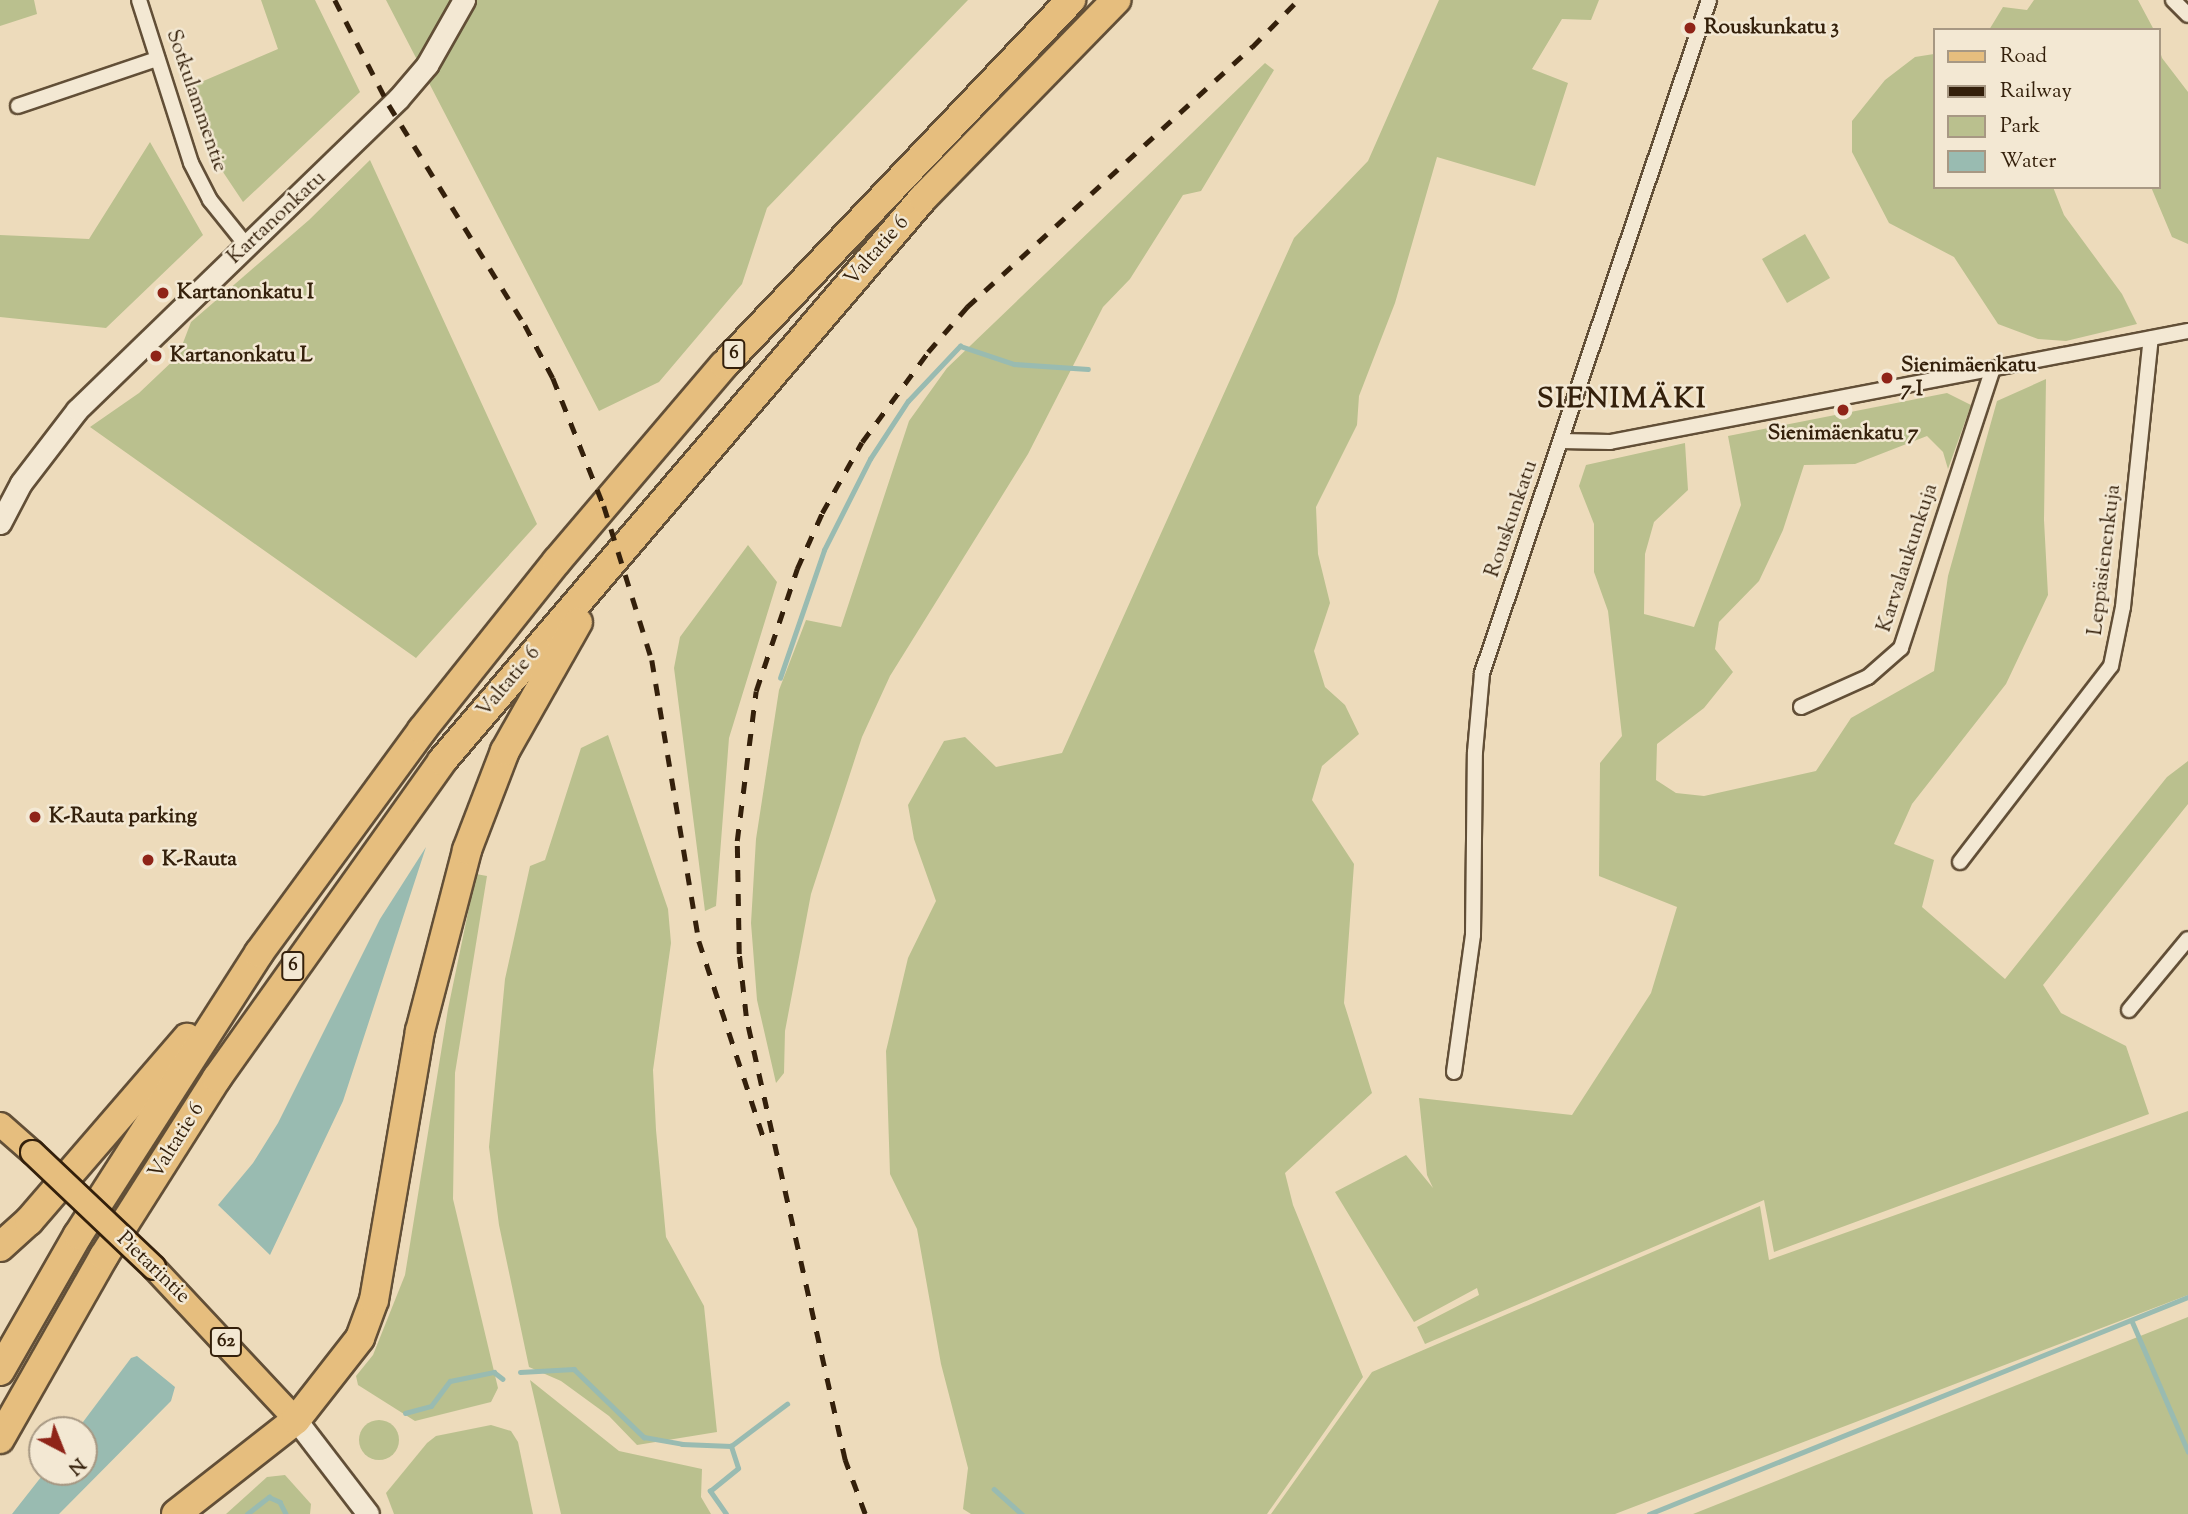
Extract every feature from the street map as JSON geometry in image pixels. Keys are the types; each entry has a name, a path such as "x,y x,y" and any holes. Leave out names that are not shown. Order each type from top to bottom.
{"highway":[{"name":"Valtatie 6","path":"0,1371 78,1236 259,953 422,730 637,464 816,264 1071,0"},
{"name":"Valtatie 6","path":"0,1439 104,1256 217,1078 316,934 442,761 923,198 1116,0"},
{"path":"176,1514 296,1420 360,1338 374,1300 420,1031 442,933 477,825 505,751 564,644 638,530"},
{"path":"0,1247 29,1221 259,953"}],"main road":[{"name":"Kartanonkatu","path":"0,523 21,483 77,410 398,99 428,65 464,0"},
{"name":"Pietarintie","path":"0,1124 153,1266 296,1420"},
{"path":"296,1420 368,1514"}],"street":[{"name":"Sotkulammentie","path":"139,0 191,163 210,200 246,246"},
{"name":"Rouskunkatu","path":"1454,1072 1473,935 1475,752 1482,673 1709,0"},
{"path":"2173,0 2188,15"},
{"path":"18,106 157,59"},
{"path":"1561,441 1610,442 2188,331"},
{"name":"Leppäsienenkuja","path":"1960,862 2099,687 2110,666 2123,607 2151,338"},
{"name":"Karvalaukunkuja","path":"1801,707 1868,677 1886,664 1909,633 1993,369"},
{"path":"2129,1010 2188,939"}],"green space":[{"path":"0,0 34,0 37,14 0,26"},
{"path":"261,0 315,0 360,92 243,202 209,151 187,88 278,49"},
{"path":"386,0 968,0 767,208 742,284 659,382 599,411"},
{"path":"1439,0 1599,0 1591,20 1562,19 1532,69 1568,83 1535,186 1437,157 1395,303 1359,396 1357,425 1316,507 1318,554 1330,603 1314,651 1325,687 1345,705 1359,734 1322,766 1312,800 1354,864 1344,1003 1372,1093 1285,1173 1293,1205 1363,1377 1267,1514 971,1514 963,1509 968,1468 941,1364 917,1229 890,1174 886,1051 908,958 936,901 914,839 908,805 944,741 965,737 996,767 1062,753 1294,238 1368,161"},
{"path":"2034,0 2138,0 2153,28 1990,28 2003,7 2027,10"},
{"path":"2160,52 2188,92 2188,244 2172,237 2152,189 2160,189"},
{"path":"1932,54 1932,189 2054,189 2064,215 2122,294 2137,324 2066,341 2038,339 1998,324 1954,257 1889,223 1852,152 1852,121 1885,80 1915,57"},
{"path":"1265,63 1274,70 1201,191 1183,195 1130,279 1103,307 1028,454 890,676 862,737 811,894 785,1031 784,1073 776,1083 757,1000 751,923 756,839 779,690 806,620 841,627 909,421 947,368"},
{"path":"150,142 203,235 106,328 0,317 0,235 89,239"},
{"path":"370,160 537,524 416,658 90,427 139,393 178,356 191,322 309,220"},
{"path":"1805,234 1830,278 1787,303 1762,259"},
{"path":"2046,379 2044,520 2048,595 2006,684 1912,804 1894,844 1934,860 1922,907 2005,979 2167,777 2188,761 2188,804 2043,985 2061,1013 2126,1046 2149,1114 1774,1252 1764,1200 1425,1344 1417,1327 1479,1295 1477,1288 1414,1322 1335,1192 1406,1155 1433,1188 1427,1175 1419,1098 1572,1115 1651,993 1677,907 1599,876 1600,763 1622,736 1608,611 1594,572 1594,524 1579,486 1586,465 1685,443 1688,490 1654,522 1645,554 1644,614 1694,627 1741,505 1728,436 1947,393 1971,405 1948,469 1943,452 1927,436 1855,464 1804,465 1783,530 1759,581 1719,622 1715,649 1733,672 1704,708 1657,744 1656,780 1676,793 1704,796 1816,771 1851,718 1934,671 1948,576 1997,401"},
{"path":"748,545 777,582 729,738 716,906 705,911 674,668 680,637"},
{"path":"608,735 668,909 671,943 653,1070 666,1237 704,1306 717,1432 637,1445 609,1416 561,1381 529,1367 499,1225 489,1147 505,979 530,866 545,860 581,748"},
{"path":"476,874 487,876 455,1073 453,1199 498,1388 491,1402 415,1421 358,1385 356,1376 373,1355 405,1275 448,1009"},
{"path":"2188,1111 2188,1295 1615,1514 1271,1514 1372,1372 1760,1206 1769,1260"},
{"path":"2188,1317 2188,1514 1693,1514"},
{"path":"530,1380 619,1451 702,1469 701,1497 711,1514 561,1514"},
{"path":"379,1420 393,1426 399,1440 393,1454 379,1460 365,1454 359,1440 365,1426"},
{"path":"491,1425 511,1431 518,1442 533,1514 394,1514 386,1493 427,1443 436,1436"},
{"path":"285,1475 311,1504 310,1514 226,1514 267,1477"}],"water":[{"path":"426,847 343,1101 270,1255 218,1205 253,1163 278,1123 380,919"},
{"path":"137,1356 175,1387 171,1401 98,1475 98,1416 88,1416 131,1358"},
{"path":"34,1486 87,1486 59,1514 12,1514"}],"waterway":[{"path":"780,678 824,550 870,459 908,401 960,346 1014,364 1088,369"},
{"path":"1649,1514 2188,1297"},
{"path":"2132,1321 2188,1451"},
{"path":"520,1372 574,1369 644,1437 682,1444 731,1446 787,1404"},
{"path":"405,1413 431,1406 450,1381 494,1372 503,1379"},
{"path":"726,1514 710,1491 738,1468 731,1446"},
{"path":"994,1489 1022,1514"},
{"path":"247,1514 269,1497 280,1502 286,1514"}],"railway":[{"path":"335,0 389,105 525,325 553,378 604,506 652,660 699,941 764,1139"},
{"path":"865,1514 845,1460 746,1016 739,954 737,841 756,691 797,569 822,513 862,442 928,352 967,307 1252,47 1298,0"}],"place":[{"name":"Rouskunkatu 3","path":"1690,28"},
{"name":"Kartanonkatu I","path":"163,293"},
{"name":"Kartanonkatu L","path":"156,356"},
{"name":"Sienimäenkatu 7 I","path":"1887,378"},
{"name":"Sienimäenkatu 7","path":"1843,410"},
{"name":"K-Rauta parking","path":"35,817"},
{"name":"K-Rauta","path":"148,860"}],"district":[{"name":"SIENIMÄKI","path":"1622,400"}]}
